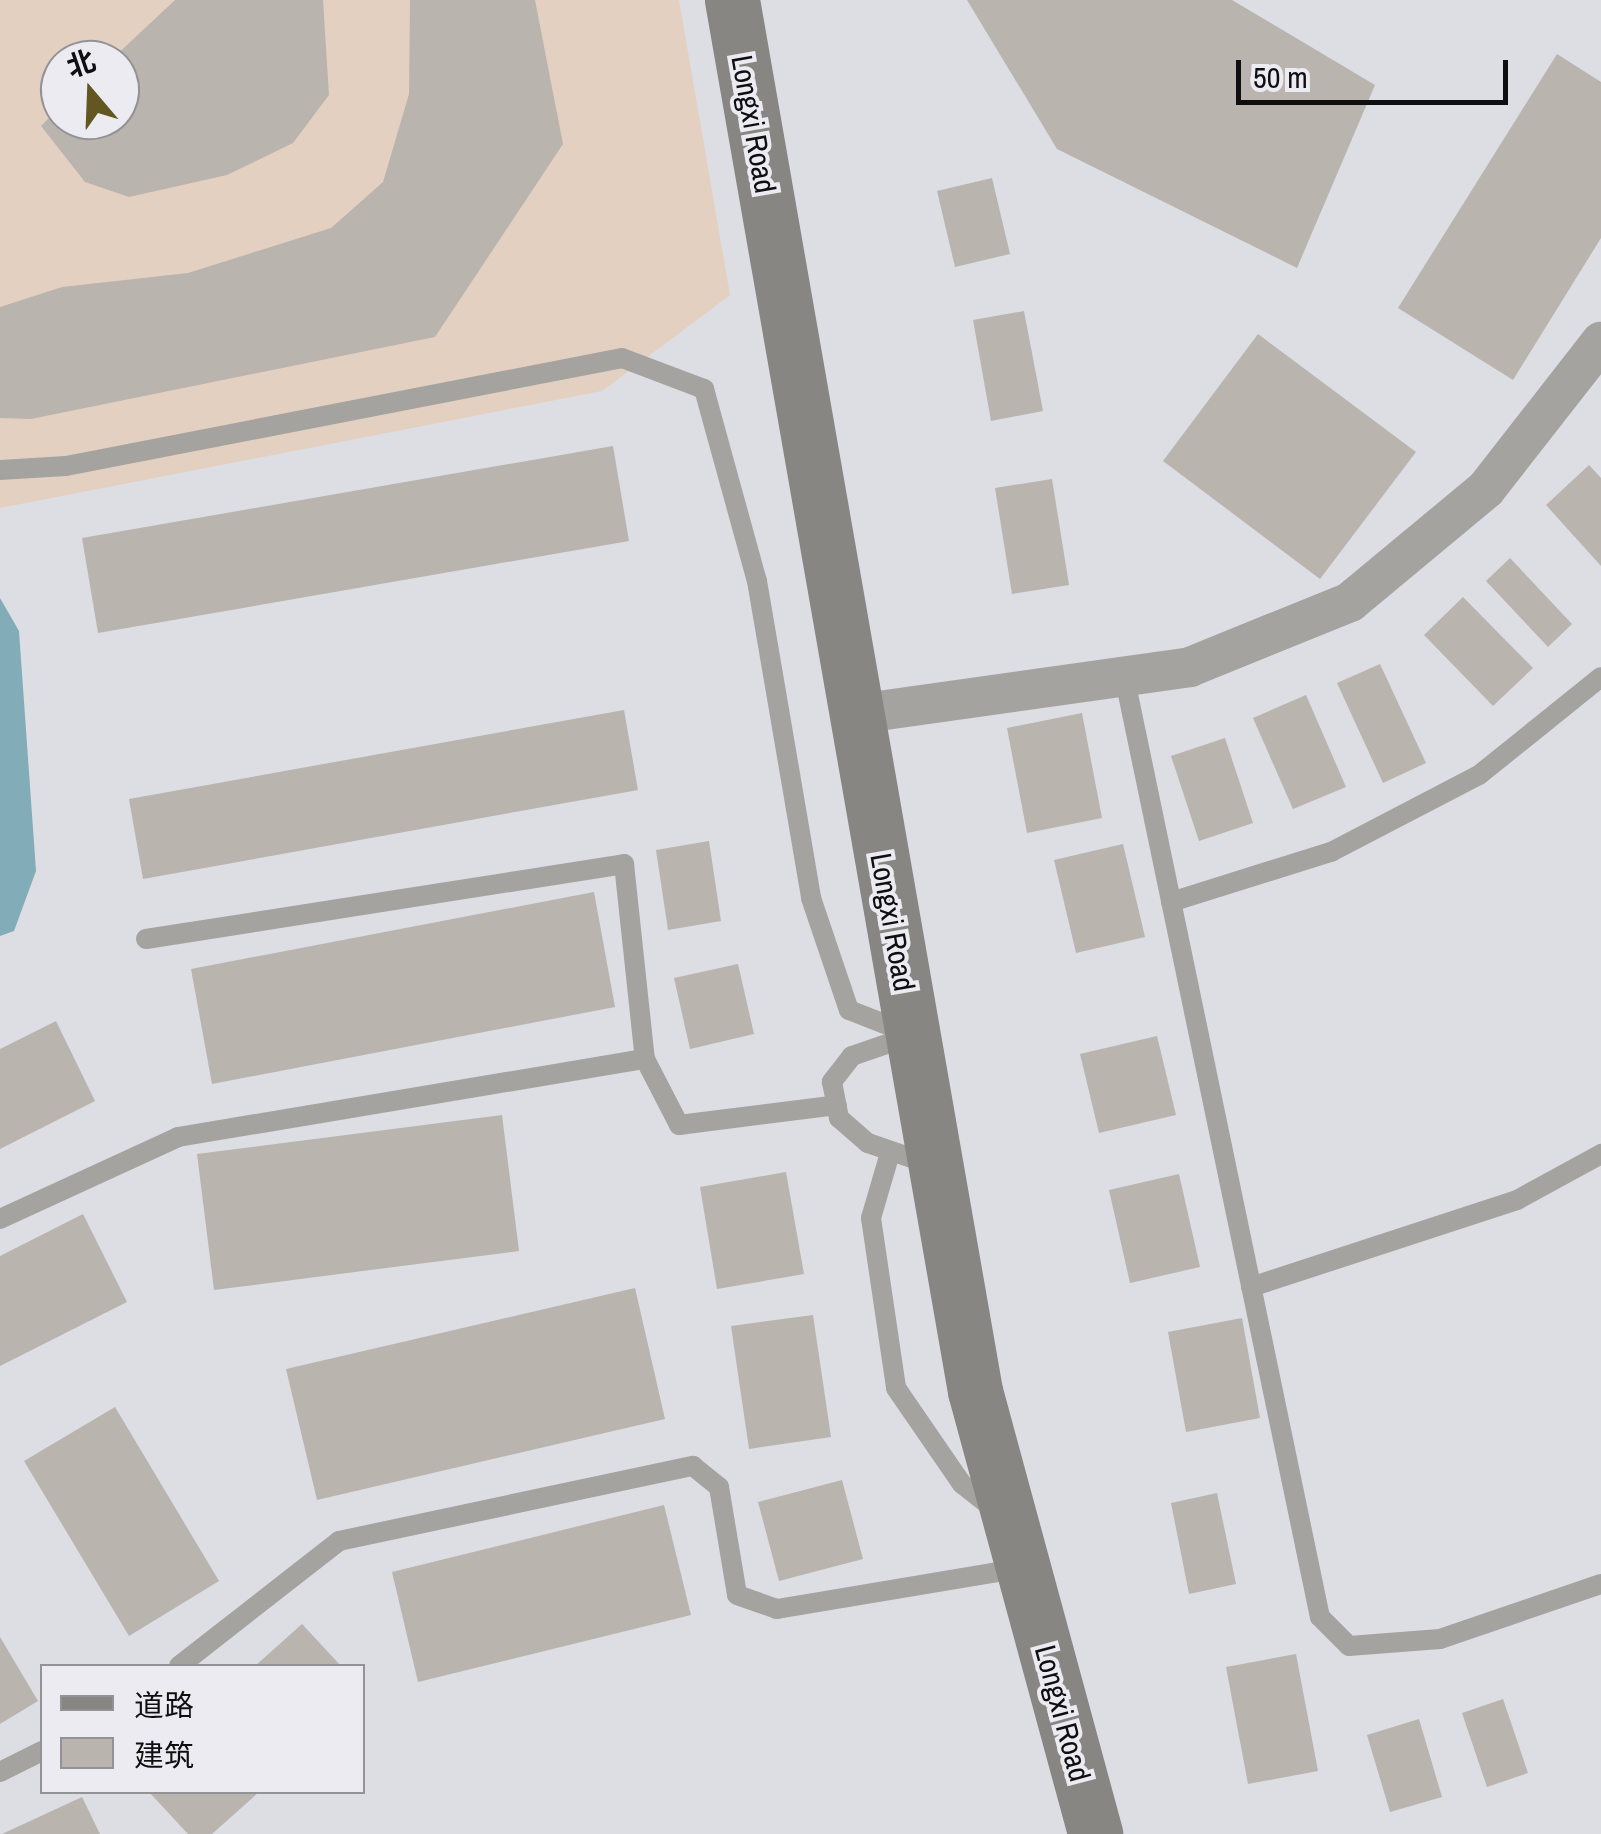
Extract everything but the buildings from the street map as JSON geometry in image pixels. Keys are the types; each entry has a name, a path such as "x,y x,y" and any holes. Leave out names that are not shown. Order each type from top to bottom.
{"street":[{"name":"Longxi Road","path":"732,0 913,1035 913,1160 1096,1834"},
{"path":"857,714 1190,667 1350,602 1486,490 1601,342"}],"lane":[{"path":"0,470 66,466 622,358 704,389 757,581 811,898 850,1010 913,1035"},
{"path":"1124,675 1320,1617 1349,1646 1440,1639 1601,1584"},
{"path":"1171,902 1331,852 1462,784 1601,678"},
{"path":"146,939 624,864 646,1059 679,1124 837,1105"},
{"path":"183,1664 339,1541 693,1466 719,1487 737,1595 776,1609 1017,1545 962,1484 896,1388 871,1218 913,1160 839,1118 832,1082 852,1056 913,1035"},
{"path":"0,1219 178,1137 646,1059"},
{"path":"1251,1287 1517,1200 1601,1154"},
{"path":"0,1772 40,1752"}],"shaded area":[{"path":"0,0 679,0 730,295 602,391 0,508"}],"water":[{"path":"0,598 19,631 36,871 14,931 0,936"}]}
